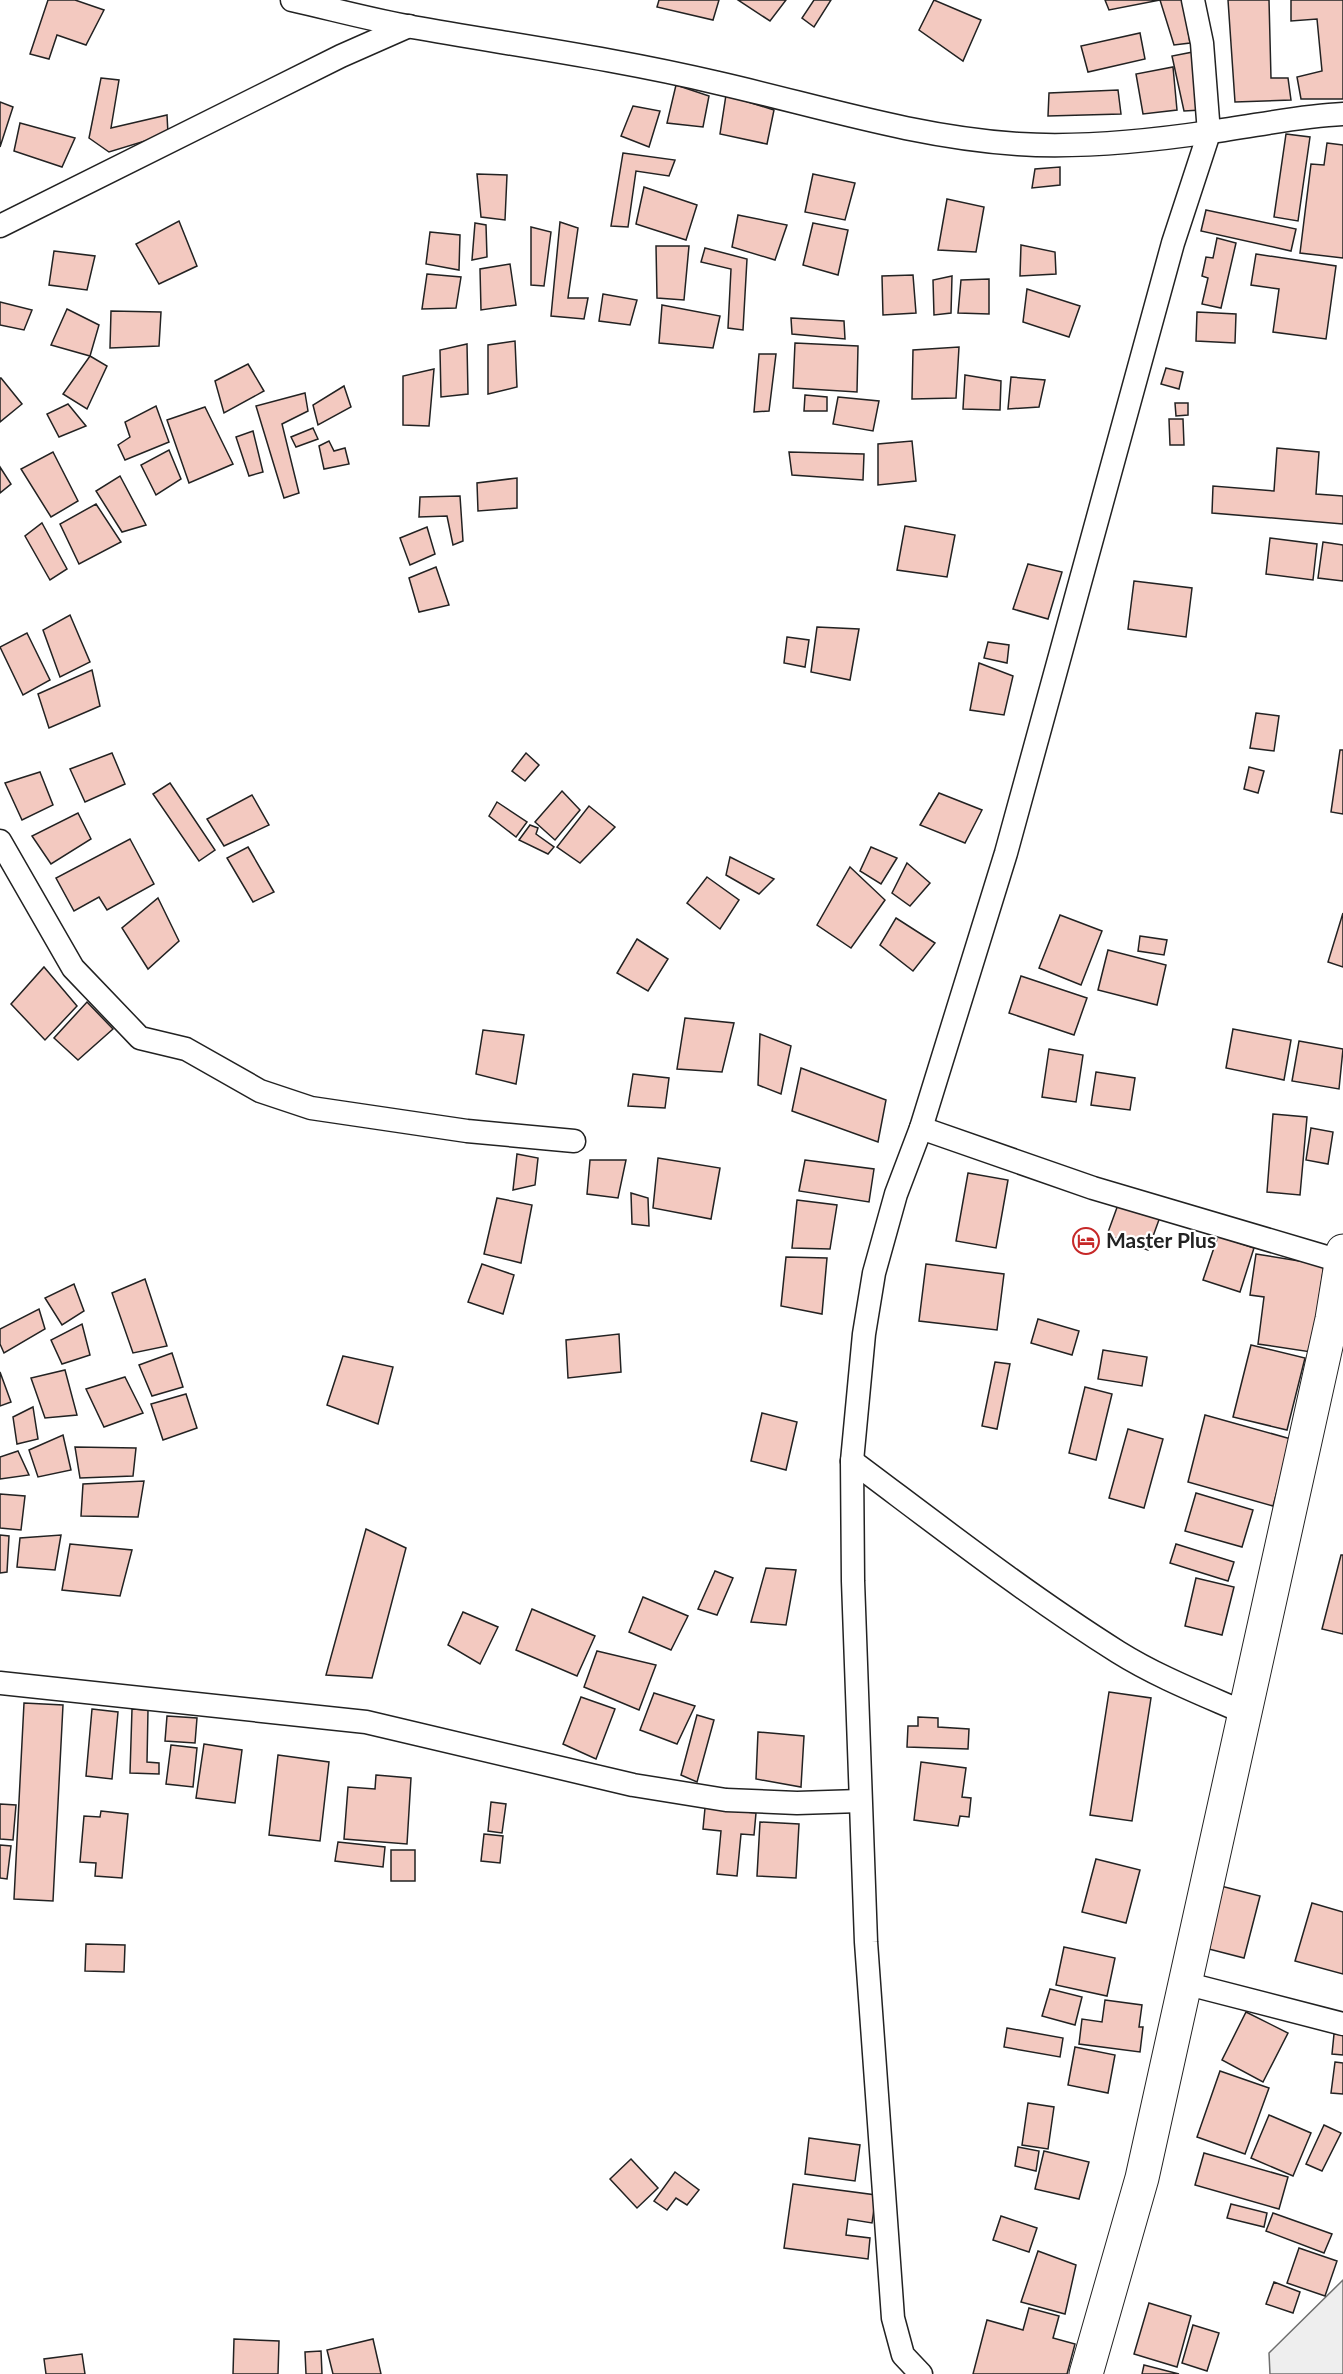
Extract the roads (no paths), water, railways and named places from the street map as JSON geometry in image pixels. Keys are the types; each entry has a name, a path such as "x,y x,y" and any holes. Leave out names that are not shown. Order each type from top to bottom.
{"highway":[{"path":"1086,2374 1142,2178 1245,1713 1337,1319 1342,1256"}],"street":[{"path":"292,0 409,26 718,82 903,130 946,137 1019,144 1073,145 1209,133 1303,116 1343,114"},
{"path":"921,2374 903,2355 893,2318 866,1942 860,1802 852,1461 864,1334 874,1273 896,1194 921,1128 1006,853 1173,243 1209,133 1202,43 1193,0"},
{"path":"0,226 330,61 409,26"},
{"path":"0,841 73,968 140,1038 186,1049 260,1091 311,1108 467,1131 574,1141"},
{"path":"921,1128 1094,1188 1342,1256"},
{"path":"852,1461 1006,1575 1119,1652 1166,1678 1245,1713"},
{"path":"0,1683 366,1722 633,1785 726,1800 797,1803 860,1802"},
{"path":"1184,1983 1343,2024"}],"place":[{"name":"Master Plus","path":"1086,1241"}]}
